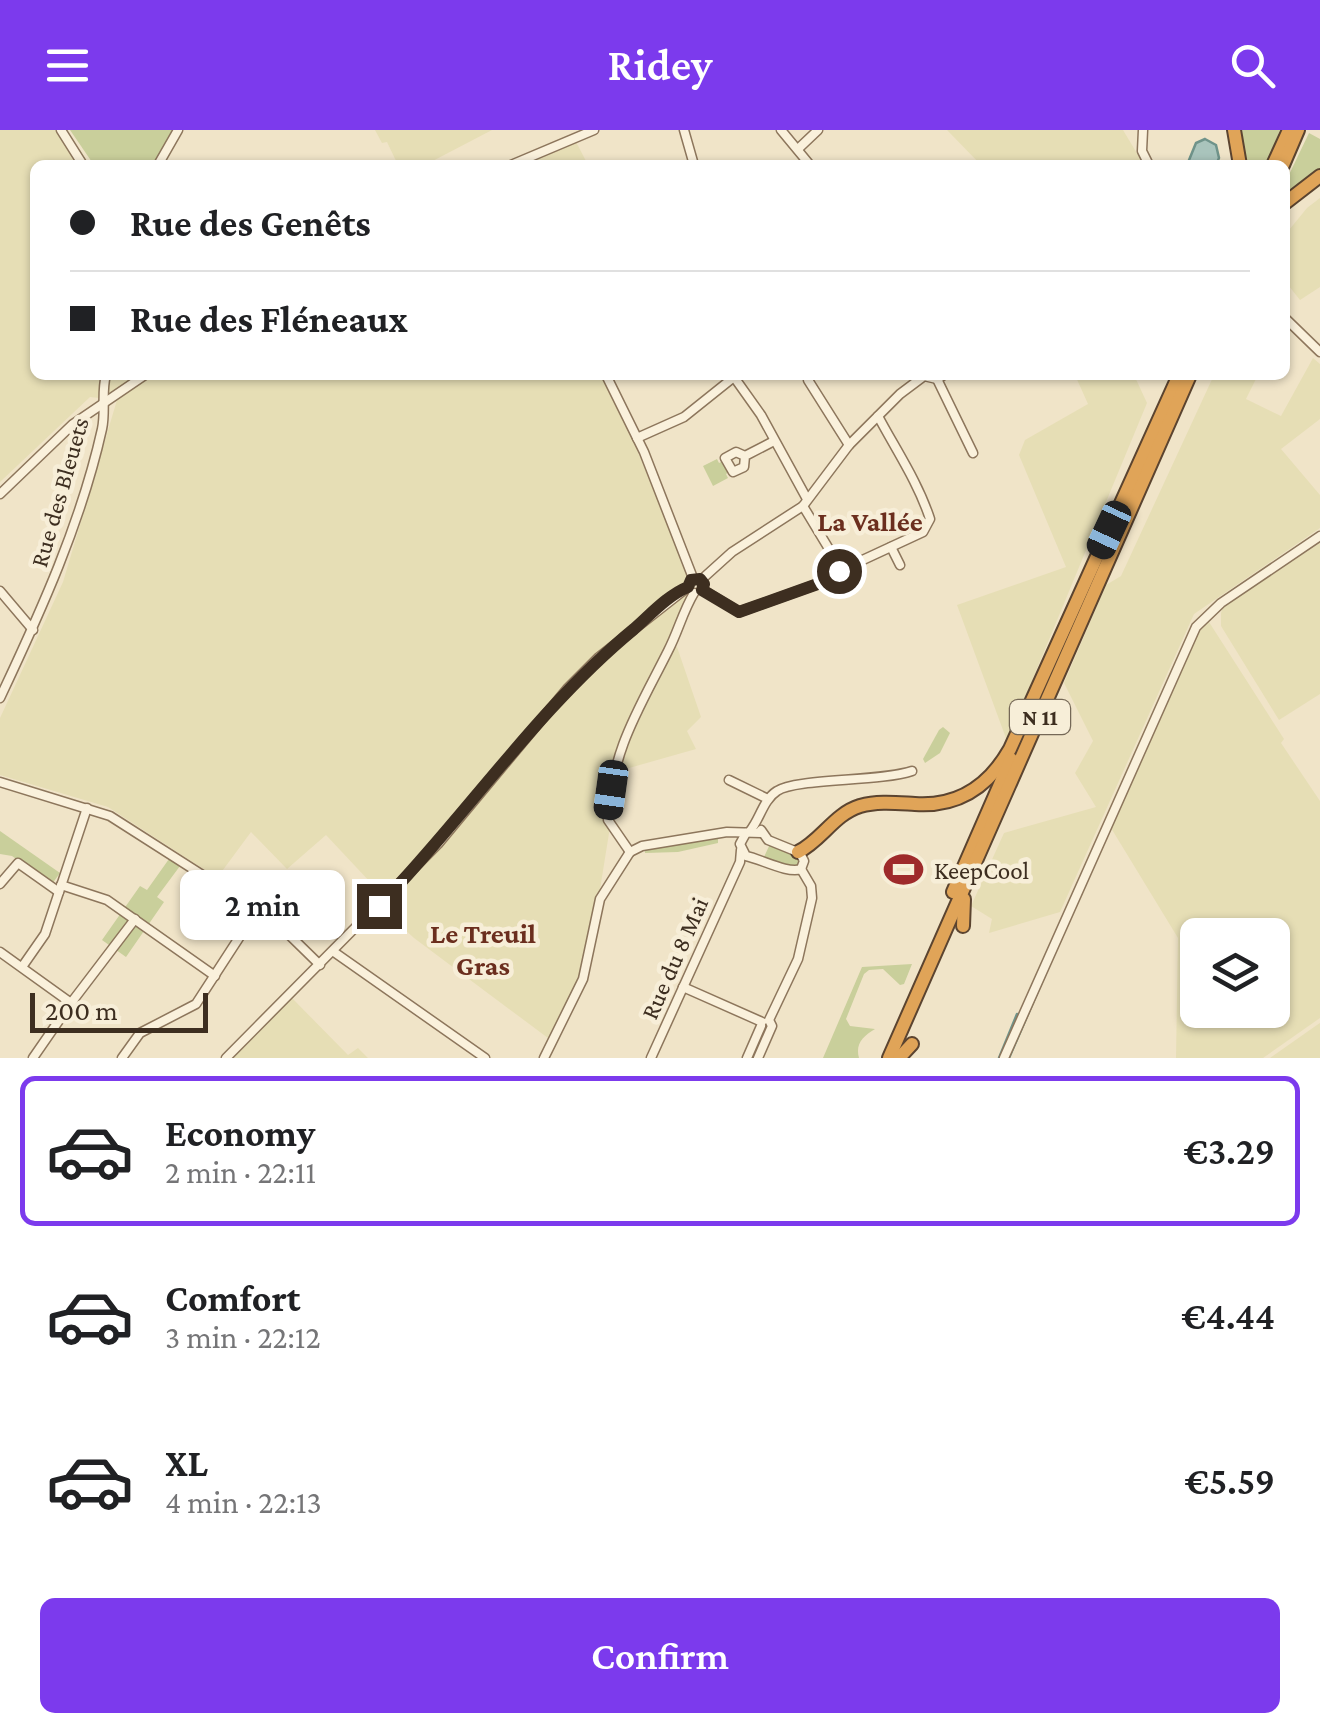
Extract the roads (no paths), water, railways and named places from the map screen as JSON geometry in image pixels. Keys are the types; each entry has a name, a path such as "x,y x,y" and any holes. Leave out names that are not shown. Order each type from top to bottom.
{"highway":[{"path":"1234,130 1239,160"},
{"path":"1277,160 1295,131"},
{"path":"1285,160 1295,131"},
{"path":"1290,199 1320,176"},
{"name":"N 11","path":"880,1058 1177,380"},
{"name":"N 11","path":"889,1058 1188,380"},
{"path":"798,852 852,809 880,803 946,803 967,795 990,778 1010,749 1125,495"},
{"path":"963,926 968,878"},
{"path":"900,1058 912,1044"}],"street":[{"path":"61,130 80,160"},
{"path":"161,160 178,130"},
{"path":"522,160 594,130"},
{"path":"684,130 693,160"},
{"path":"781,130 807,160"},
{"path":"799,148 818,130"},
{"path":"1143,130 1142,151 1146,160"},
{"path":"1290,323 1320,352"},
{"name":"Rue des Bleuets","path":"0,698 55,580 104,424 101,394 105,380"},
{"path":"0,494 67,429 138,380"},
{"path":"608,380 637,438 696,586 741,611 840,576 774,441 734,380"},
{"path":"637,438 684,416 728,380"},
{"path":"808,380 849,445"},
{"path":"226,1058 438,844 567,690 600,657 696,586 732,552 805,502 849,445 918,380"},
{"path":"941,380 973,453"},
{"path":"839,571 923,532 930,519 920,489 878,416"},
{"path":"745,456 774,441"},
{"path":"1004,1058 1200,620 1320,536"},
{"path":"891,547 900,565"},
{"path":"630,852 608,820 618,754 696,586"},
{"path":"0,590 32,630"},
{"path":"734,876 740,847 748,832 760,818 768,799 788,786 874,779 912,771"},
{"path":"728,780 768,799"},
{"path":"0,782 110,816 286,930 320,965"},
{"path":"22,967 45,934 87,808"},
{"path":"734,876 766,848 760,818"},
{"path":"544,1058 582,979 600,899 630,852 642,846 720,833 748,832 764,835 798,852 804,860 800,869 790,872 754,858 720,833"},
{"path":"0,884 18,863 60,888 107,900 215,976"},
{"path":"747,1058 798,959 812,898 811,886 800,869"},
{"name":"Rue du 8 Mai","path":"651,1058 734,876"},
{"path":"122,1058 140,1033 196,1004 256,910"},
{"path":"33,1058 134,919"},
{"path":"0,952 71,1003"},
{"path":"334,952 485,1058"},
{"path":"684,987 765,1024"},
{"path":"758,1058 765,1024"}],"water":[{"path":"1205,139 1216,145 1218,160 1189,160 1196,143"}],"waterway":[{"path":"1009,1058 1051,961"},
{"path":"999,1058 1017,1014"}],"place":[{"name":"KeepCool","path":"904,870"}],"district":[{"name":"La Vallée","path":"870,521"},
{"name":"Le Treuil Gras","path":"483,949"}]}
